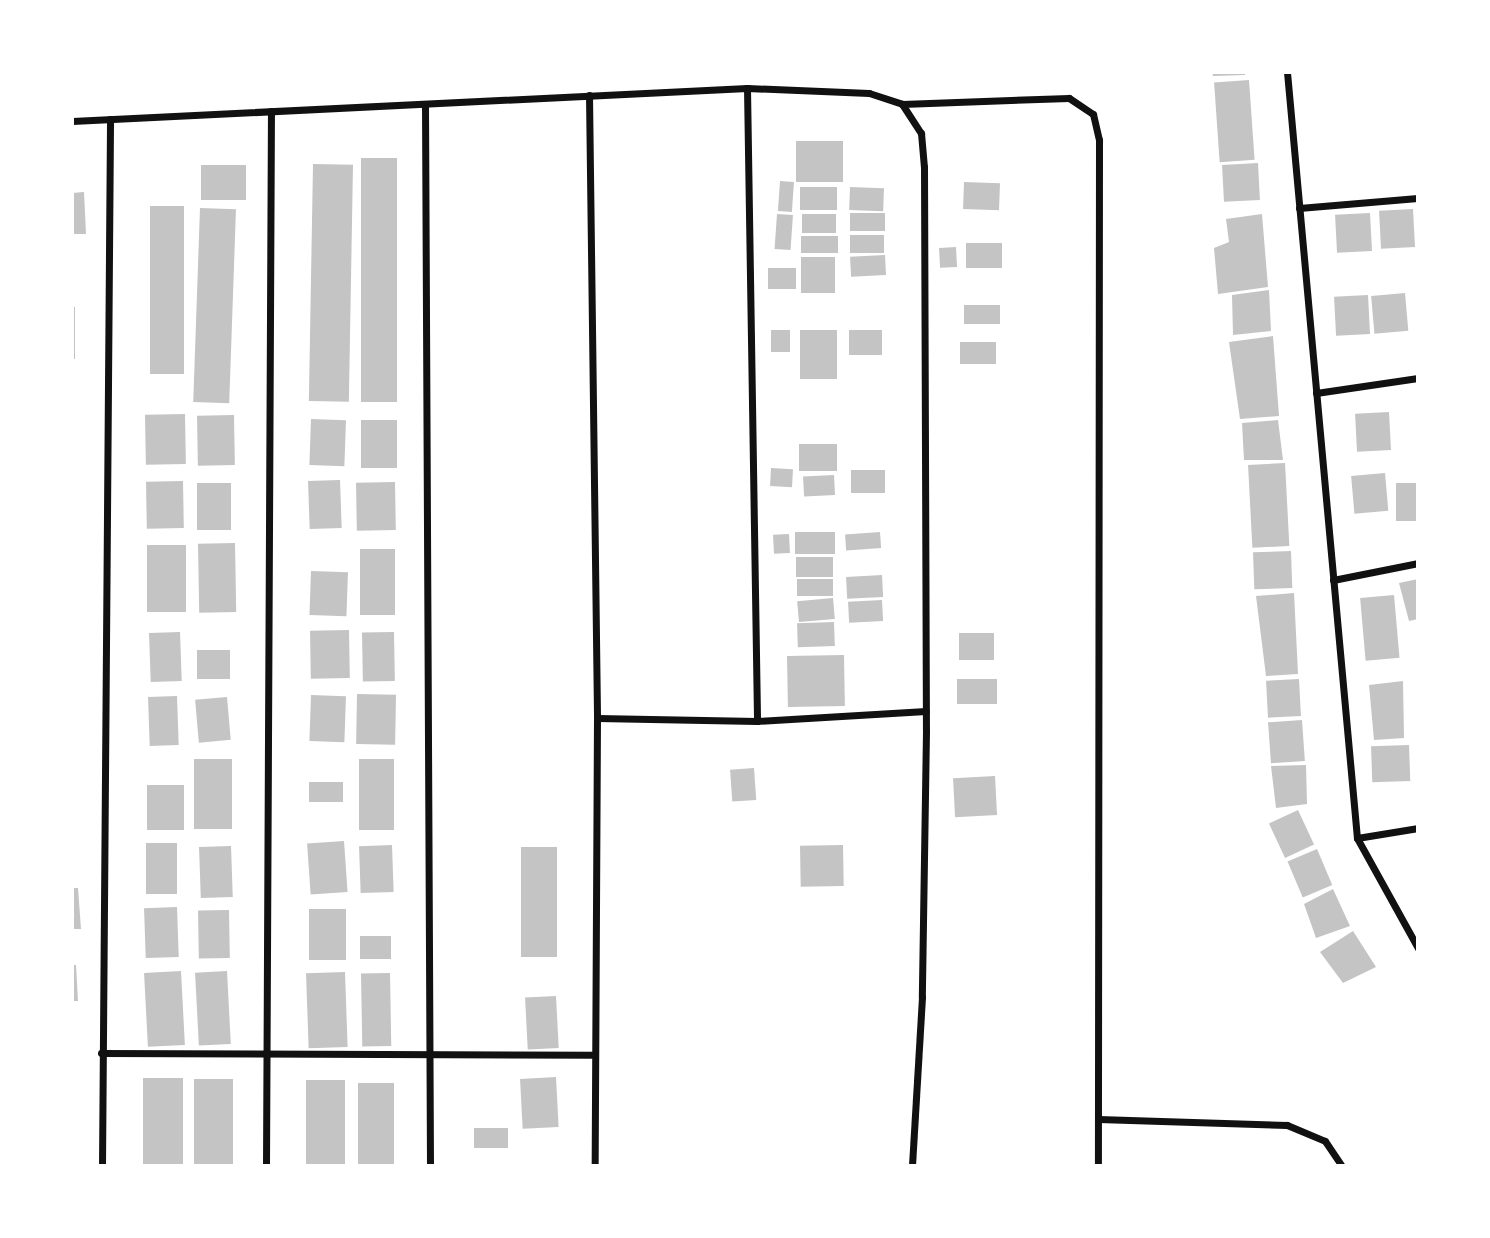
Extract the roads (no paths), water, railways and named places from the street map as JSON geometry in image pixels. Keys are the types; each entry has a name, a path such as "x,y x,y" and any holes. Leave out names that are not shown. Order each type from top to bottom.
{"street":[{"path":"1287,72 1357,838 1418,948"},
{"path":"747,88 757,720"},
{"path":"72,121 747,88 869,93 902,104 1069,98 1093,114 1100,140 1098,1166"},
{"path":"589,95 597,719 594,1166"},
{"path":"425,104 430,1166"},
{"path":"902,104 921,133 924,167 926,710 922,997 912,1166"},
{"path":"266,1166 271,111"},
{"path":"102,1166 110,119"},
{"path":"1299,208 1418,198"},
{"path":"1316,393 1418,378"},
{"path":"1333,580 1418,563"},
{"path":"597,719 757,720 926,710"},
{"path":"1357,838 1418,828"},
{"path":"101,1053 594,1055"},
{"path":"1098,1119 1287,1125 1325,1141 1342,1166"}]}
